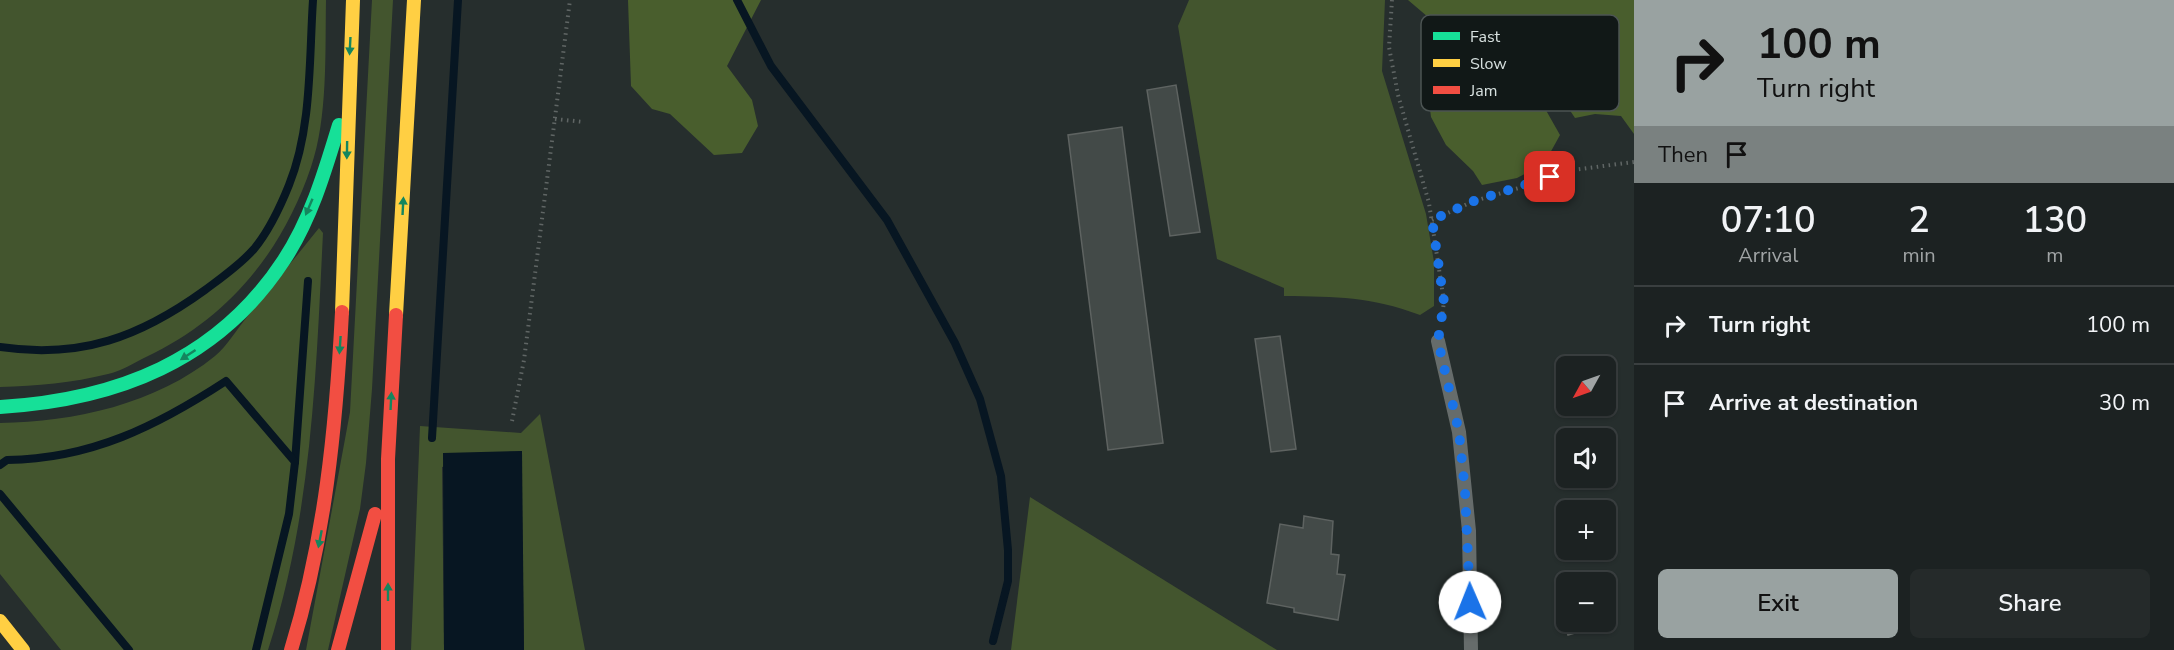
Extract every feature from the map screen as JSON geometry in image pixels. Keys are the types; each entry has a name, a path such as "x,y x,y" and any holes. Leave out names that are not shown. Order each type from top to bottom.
{"highway":[{"path":"291,650 306,601 318,549 335,427 345,275 348,92 353,0"},
{"path":"388,650 388,459 414,0"},
{"path":"0,407 56,404 109,392 155,373 219,333 263,289 290,251 331,152 348,92"},
{"path":"338,650 360,574 388,459"},
{"path":"0,621 24,650"}],"lane":[{"path":"1438,341 1460,443 1469,531 1471,650"}],"path":[{"path":"512,420 524,360 570,0"},
{"path":"1392,0 1389,46 1398,95 1432,220 1444,302 1438,341"},
{"path":"555,119 584,122"},
{"path":"1432,220 1474,201 1536,183 1565,171 1634,162"}],"green space":[{"path":"0,0 326,0 324,85 320,128 311,167 284,228 248,280 226,303 175,341 113,373 68,382 0,387"},
{"path":"372,0 393,0 366,463 360,509 328,650 306,650 350,412"},
{"path":"628,0 761,0 727,66 752,100 758,126 742,153 714,155 670,114 652,109 631,86"},
{"path":"1189,0 1385,0 1382,71 1426,214 1434,262 1434,306 1420,315 1369,301 1337,297 1284,296 1284,288 1217,259 1178,26"},
{"path":"1408,0 1634,0 1634,134 1621,116 1595,114 1575,118 1570,111 1619,111 1619,15 1426,15"},
{"path":"1430,111 1546,111 1560,135 1544,164 1517,178 1482,185 1473,171 1446,145 1431,117"},
{"path":"319,228 323,233 318,339 303,495 283,599 268,650 61,650 0,574 0,423 57,419 113,407 167,387 192,373 224,347"},
{"path":"540,414 585,650 524,650 521,451 442,467 444,650 411,650 420,426 521,433"},
{"path":"1030,497 1277,650 1011,650"}],"water":[{"path":"522,451 524,650 444,650 443,453"}],"building":[{"path":"1176,85 1200,232 1170,236 1147,90"},
{"path":"1122,127 1163,443 1108,450 1068,135"},
{"path":"1280,336 1296,449 1271,452 1255,339"},
{"path":"1304,516 1333,521 1331,554 1339,555 1337,574 1345,575 1338,620 1294,612 1294,608 1267,603 1280,524 1303,528"}],"waterway":[{"path":"0,347 57,350 83,347 133,332 205,290 237,266 254,249 269,227 286,193 302,140 308,94 313,0"},
{"path":"432,438 458,0"},
{"path":"737,0 771,66 887,220 955,343 980,399 1001,476 1008,550 1008,581 993,641"},
{"path":"295,462 308,281"},
{"path":"0,465 7,460 67,454 122,437 149,426 226,381 295,462 289,514 256,650"},
{"path":"0,494 129,650"}],"traffic: fast":[{"path":"0,407 43,403 123,384 161,369 196,349 228,325 258,295 294,244 316,194 339,125"}],"traffic: slow":[{"path":"342,312 353,0"},
{"path":"396,315 414,0"},
{"path":"0,621 23,650"}],"traffic: jam":[{"path":"291,650 303,609 327,483 342,312"},
{"path":"388,650 388,459 396,315"},
{"path":"338,650 375,514"}],"route":[{"path":"1470,602 1469,531 1459,432 1438,341 1444,302 1432,220 1474,201 1550,177"}]}
